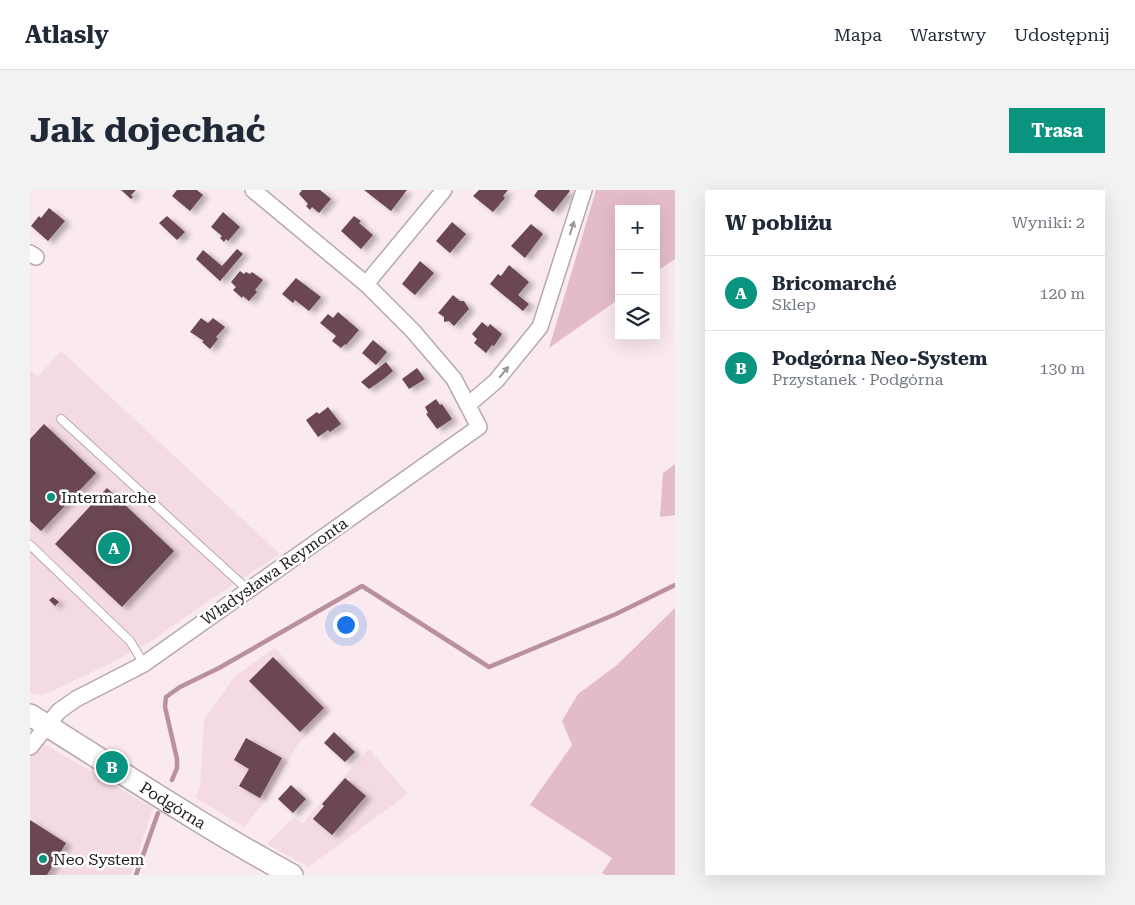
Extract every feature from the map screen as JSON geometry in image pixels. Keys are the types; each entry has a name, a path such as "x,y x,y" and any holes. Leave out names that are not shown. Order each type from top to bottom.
{"main road":[{"name":"Podgórna","path":"39,721 147,790 292,875"}],"street":[{"name":"Władysława Reymonta","path":"30,747 39,721 59,711 76,699 144,664 479,427 454,379 413,331 366,284 253,190"},
{"path":"366,284 444,190"},
{"path":"468,406 496,381 540,327 584,190"}],"lane":[{"path":"61,419 248,589"},
{"path":"30,545 130,641 144,664"}],"shaded area":[{"path":"596,190 675,190 675,259 660,269 660,205 615,205 615,302 549,348"},
{"path":"61,351 280,554 153,640 119,659 41,695 30,693 30,370 38,376"},
{"path":"675,464 675,515 660,517 663,473"},
{"path":"675,608 675,875 606,875 602,873 612,858 530,805 572,745 562,721 578,694 617,665"},
{"path":"275,648 331,710 298,744 264,802 244,827 195,797 200,788 204,720 235,676"},
{"path":"41,742 153,808 131,875 30,875 30,756"},
{"path":"369,749 408,794 308,867 267,844 294,817 302,824"}],"building":[{"path":"121,190 136,190 131,195 133,197 131,199"},
{"path":"177,190 197,190 203,195 190,211 172,196"},
{"path":"302,190 320,190 331,199 319,213 312,207 310,210 306,206 308,204 299,194"},
{"path":"364,190 407,190 391,211"},
{"path":"479,190 508,190 503,196 505,198 493,212 473,196"},
{"path":"538,190 570,191 553,212 534,196"},
{"path":"49,208 65,221 48,241 31,226"},
{"path":"223,212 240,227 228,241 226,239 224,242 220,238 222,236 211,227"},
{"path":"167,216 185,232 177,240 159,223"},
{"path":"354,216 373,235 361,249 341,231"},
{"path":"452,222 466,234 450,253 436,241"},
{"path":"531,224 543,234 525,258 511,246"},
{"path":"237,249 243,254 220,281 196,259 203,250 222,266"},
{"path":"420,261 434,273 415,295 402,284"},
{"path":"509,265 529,282 518,295 529,304 523,311 490,284 498,274 501,276"},
{"path":"240,271 244,274 252,272 263,280 255,290 257,292 249,301 233,290 236,287 231,282"},
{"path":"296,278 321,297 309,311 295,300 293,303 282,294"},
{"path":"453,295 460,301 464,301 469,309 454,326 449,321 444,322 444,317 438,313"},
{"path":"338,312 359,330 341,348 332,341 336,336 320,323 328,314 333,318"},
{"path":"201,318 208,323 213,318 225,327 216,337 218,339 210,349 202,342 204,341 190,332"},
{"path":"482,322 488,327 490,324 502,334 494,346 492,345 486,353 474,343 477,339 472,334"},
{"path":"373,340 387,352 376,365 362,353"},
{"path":"386,362 393,371 385,378 369,389 361,382"},
{"path":"417,368 425,379 409,389 402,379"},
{"path":"436,399 440,405 442,404 452,419 437,429 426,414 428,413 425,407"},
{"path":"328,407 341,424 330,432 328,430 318,437 306,420"},
{"name":"Intermarche","path":"44,424 96,473 41,531 30,521 30,439"},
{"path":"107,488 174,551 122,607 55,544"},
{"path":"53,597 59,602 55,606 49,600"},
{"path":"273,657 324,708 300,732 249,681"},
{"path":"334,732 355,752 345,762 324,743"},
{"path":"246,738 282,758 260,798 239,786 249,769 234,760"},
{"path":"345,778 366,796 332,835 313,819 324,806 322,804"},
{"path":"291,785 306,799 293,813 278,799"},
{"name":"Neo System","path":"30,820 66,843 47,875 30,875"}],"waterway":[{"path":"172,780 177,768 177,759 165,707 166,697 180,687 219,668 362,586 489,667 616,614 675,585"},
{"path":"136,875 158,813"}],"place":[{"name":"Intermarche","path":"51,497"},
{"name":"Bricomarché","path":"114,548"},
{"name":"Podgórna Neo-System","path":"112,767"},
{"name":"Neo System","path":"43,859"}]}
